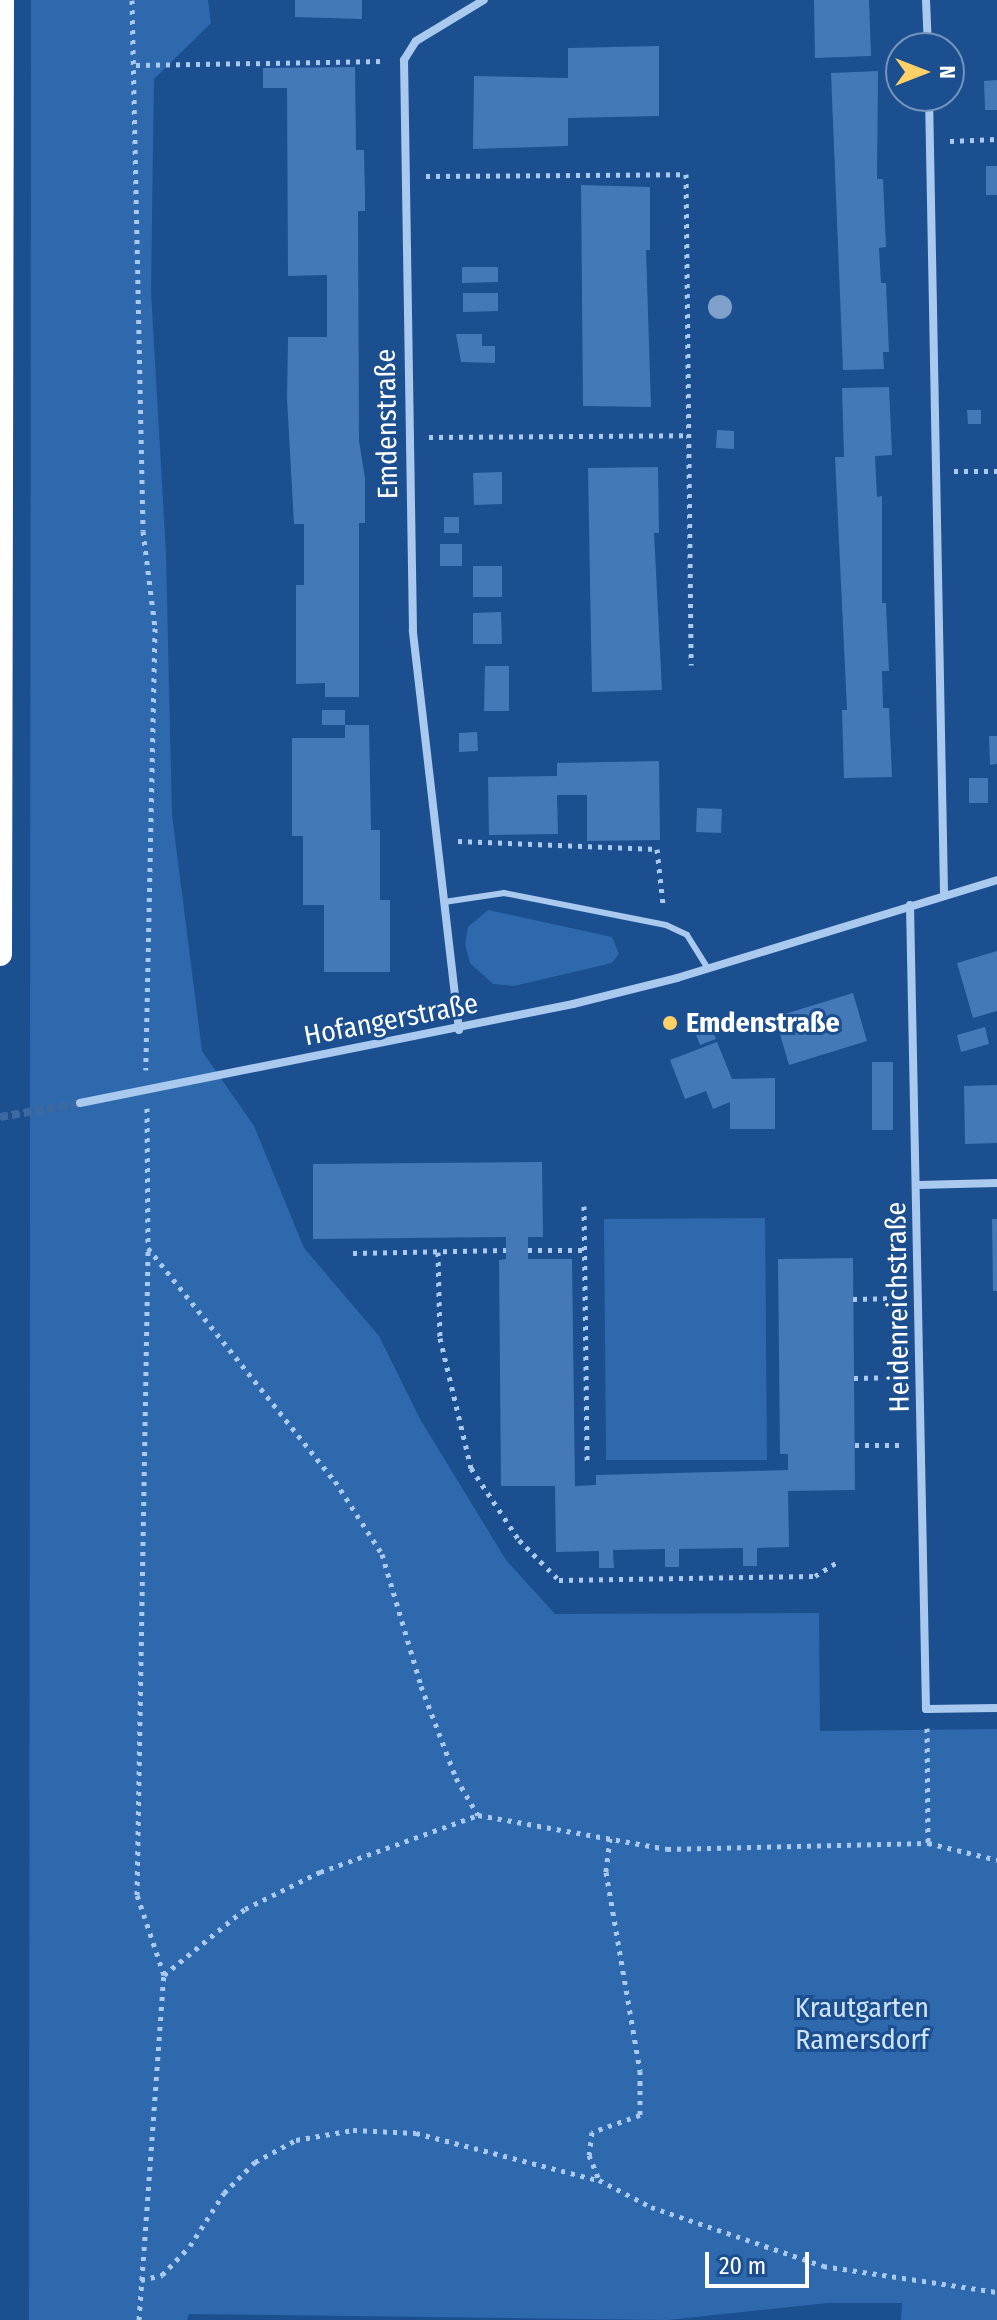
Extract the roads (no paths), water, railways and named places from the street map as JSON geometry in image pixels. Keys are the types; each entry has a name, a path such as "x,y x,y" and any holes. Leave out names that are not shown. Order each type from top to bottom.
{"highway":[{"path":"0,954 2,0"}],"street":[{"name":"Emdenstraße","path":"459,1030 413,631 404,60 416,41 484,0"},
{"path":"926,0 927,32"},
{"path":"930,112 944,895"},
{"name":"Hofangerstraße","path":"80,1103 459,1030 708,968 997,880"},
{"name":"Heidenreichstraße","path":"910,905 918,1185 926,1709 997,1708"},
{"path":"918,1185 997,1183"}],"lane":[{"path":"444,902 504,893 666,925 687,935 708,968"}],"tunnel":[{"path":"0,1117 80,1103"}],"place":[{"name":"Emdenstraße","path":"670,1023"}],"park label":[{"name":"Krautgarten Ramersdorf","path":"862,2024"}]}
